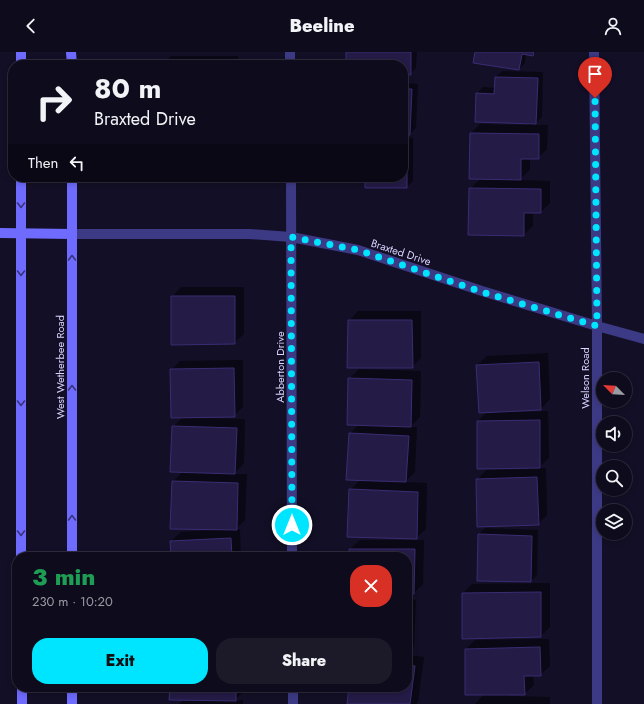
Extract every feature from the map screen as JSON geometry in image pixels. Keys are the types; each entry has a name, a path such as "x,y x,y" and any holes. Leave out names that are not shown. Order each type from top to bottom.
{"street":[{"name":"Welson Road","path":"594,52 597,326 597,704"},
{"path":"21,182 21,552"},
{"name":"West Wetherbee Road","path":"72,182 72,552"},
{"name":"Abberton Drive","path":"291,182 292,552"},
{"path":"0,233 72,234"},
{"name":"Braxted Drive","path":"72,234 249,234 291,237 358,250 482,292 644,339"},
{"path":"22,692 22,704"},
{"path":"72,692 72,704"},
{"path":"293,692 293,704"}],"building":[{"path":"346,52 411,52 411,75 408,75 408,60 346,60"},
{"path":"475,52 534,52 533,56 522,54 519,70 473,63"},
{"path":"495,77 538,78 536,124 475,122 476,93 494,94"},
{"path":"408,89 412,89 410,135 408,135"},
{"path":"470,133 539,134 539,159 521,159 521,180 469,179"},
{"path":"365,182 407,182 407,188 365,188"},
{"path":"469,188 541,189 541,213 524,213 524,236 468,235"},
{"path":"171,296 235,296 235,344 171,345"},
{"path":"348,320 412,320 413,368 347,368"},
{"path":"539,362 541,410 479,413 476,365"},
{"path":"234,368 235,417 171,418 170,369"},
{"path":"348,378 412,380 411,427 347,425"},
{"path":"540,420 540,468 477,469 477,421"},
{"path":"172,426 237,428 235,474 170,472"},
{"path":"349,433 409,436 406,482 346,480"},
{"path":"537,477 539,525 477,527 476,479"},
{"path":"172,481 238,483 237,530 170,529"},
{"path":"349,489 418,492 417,539 347,537"},
{"path":"478,534 532,536 531,582 477,581"},
{"path":"231,538 232,552 171,552 170,541"},
{"path":"349,549 415,549 414,594 412,594 412,552 349,552"},
{"path":"541,592 541,637 462,639 462,593"},
{"path":"540,647 541,676 524,676 525,695 465,695 465,649"},
{"path":"412,666 415,666 412,689"},
{"path":"170,692 236,692 236,701 169,700"},
{"path":"348,692 412,692 410,704 347,704"}],"route":[{"path":"292,525 291,237 358,250 482,292 597,326 595,98"}]}
